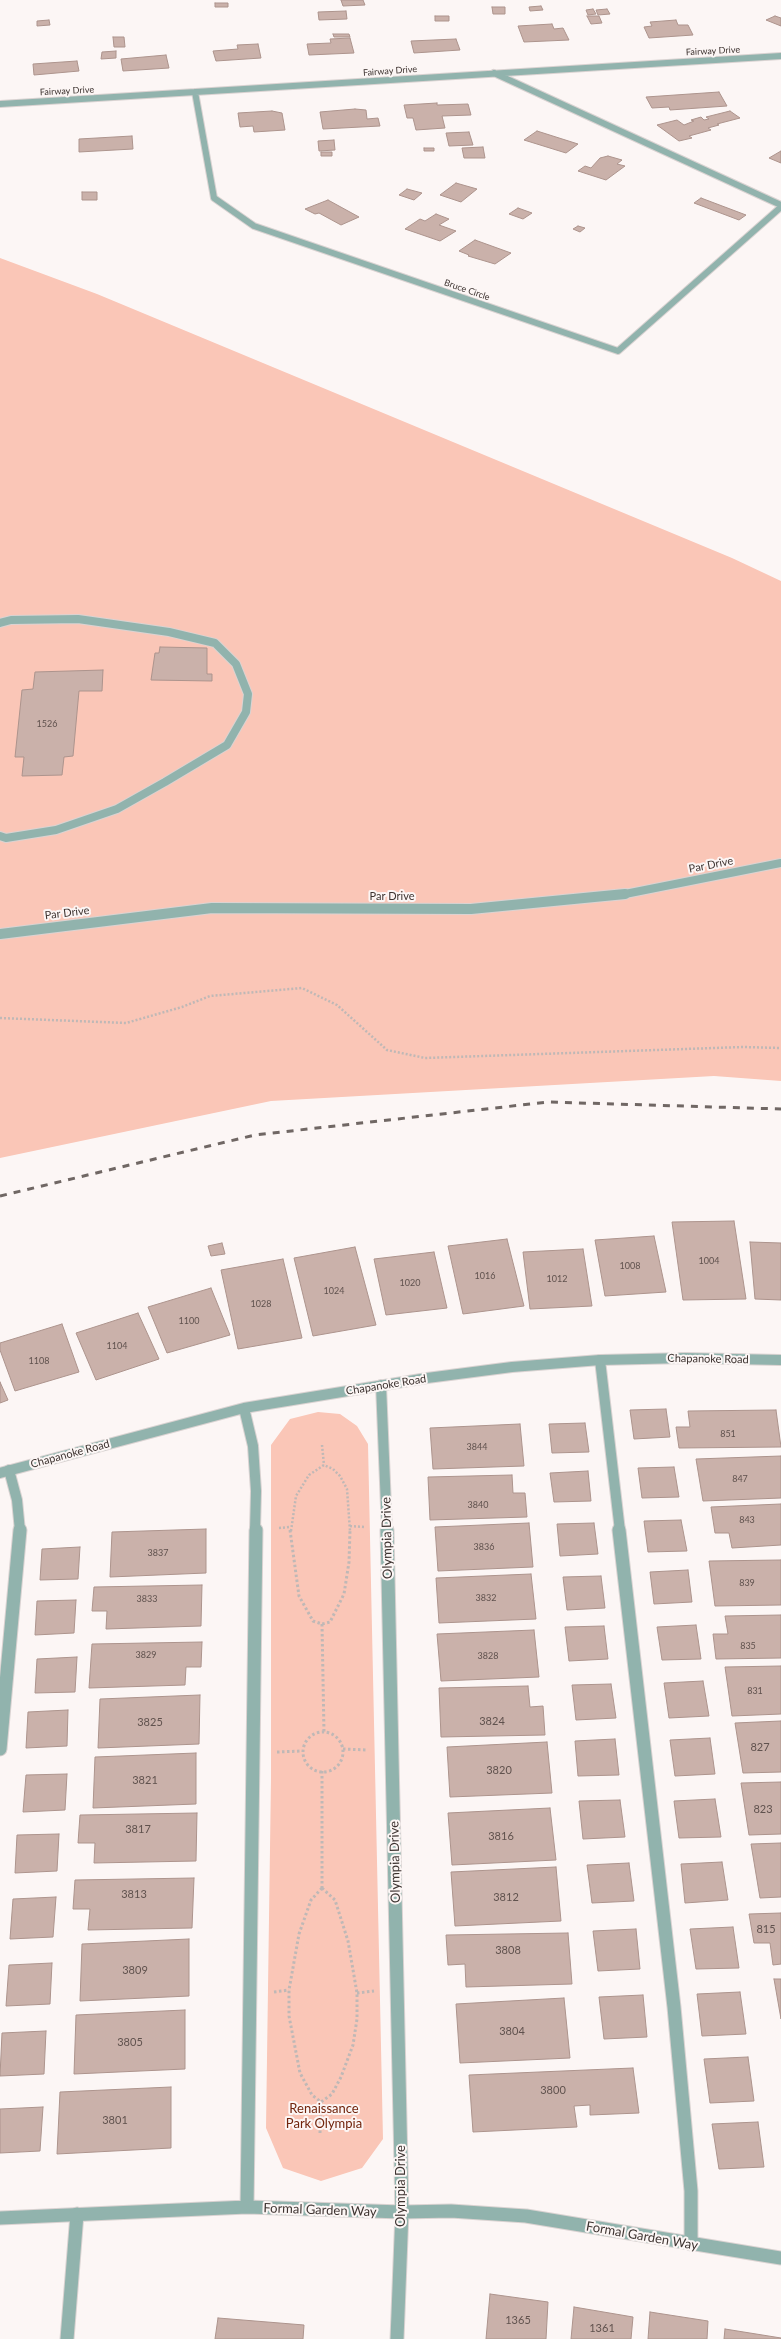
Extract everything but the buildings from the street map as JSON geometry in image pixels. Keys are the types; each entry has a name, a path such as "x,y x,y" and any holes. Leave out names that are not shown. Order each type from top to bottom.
{"street":[{"name":"Fairway Drive","path":"0,104 781,56"},
{"name":"Bruce Circle","path":"195,92 214,198 254,226 618,351 781,206 494,73"},
{"path":"0,623 11,620 78,619 169,632 215,643 236,664 248,694 246,712 227,745 165,782 117,809 56,830 6,838 0,836"},
{"name":"Par Drive","path":"0,934 212,908 471,908 611,897 781,863"},
{"name":"Chapanoke Road","path":"5,1472 244,1408 381,1385 512,1367 600,1360 685,1358 781,1360"},
{"path":"600,1360 674,2007 691,2191 691,2244"},
{"name":"Olympia Drive","path":"381,1385 385,1449 402,2212 397,2339"},
{"path":"244,1408 253,1446 256,1491 247,2207"},
{"path":"0,1750 20,1532 17,1500 5,1472"},
{"name":"Formal Garden Way","path":"0,2218 247,2207 402,2212 451,2211 526,2216 781,2258"},
{"path":"67,2339 77,2214"}],"path":[{"path":"0,1018 64,1022 126,1023 182,1007 210,996 302,988 337,1005 387,1050 425,1058 743,1047 781,1048"},
{"path":"322,1445 324,1465 340,1476 347,1489 350,1526 349,1562 344,1594 330,1622 322,1624 314,1621 299,1596 290,1527 296,1496 309,1475 324,1465"},
{"path":"350,1526 369,1527"},
{"path":"274,1528 290,1527"},
{"path":"322,1624 324,1733"},
{"path":"324,1733 336,1737 343,1749 340,1762 335,1767 322,1771 305,1762 302,1751 311,1736 324,1733"},
{"path":"343,1749 374,1751"},
{"path":"271,1752 302,1751"},
{"path":"321,2102 312,2095 300,2073 289,2016 289,1990 293,1956 305,1911 311,1900 322,1888 322,1771"},
{"path":"321,2102 332,2094 353,2045 357,2019 357,1993 348,1942 335,1900 322,1888"},
{"path":"268,1992 289,1990"},
{"path":"357,1993 379,1990"},
{"path":"320,2133 321,2102"}],"green space":[{"path":"0,258 97,294 732,558 781,581 781,1081 714,1076 271,1101 0,1158"},
{"name":"Renaissance Park Olympia","path":"318,1412 340,1414 357,1426 368,1444 383,2139 362,2168 321,2181 283,2168 266,2128 271,1778 271,1445 290,1419"}],"railway":[{"path":"0,1196 255,1135 548,1102 781,1109"}]}
